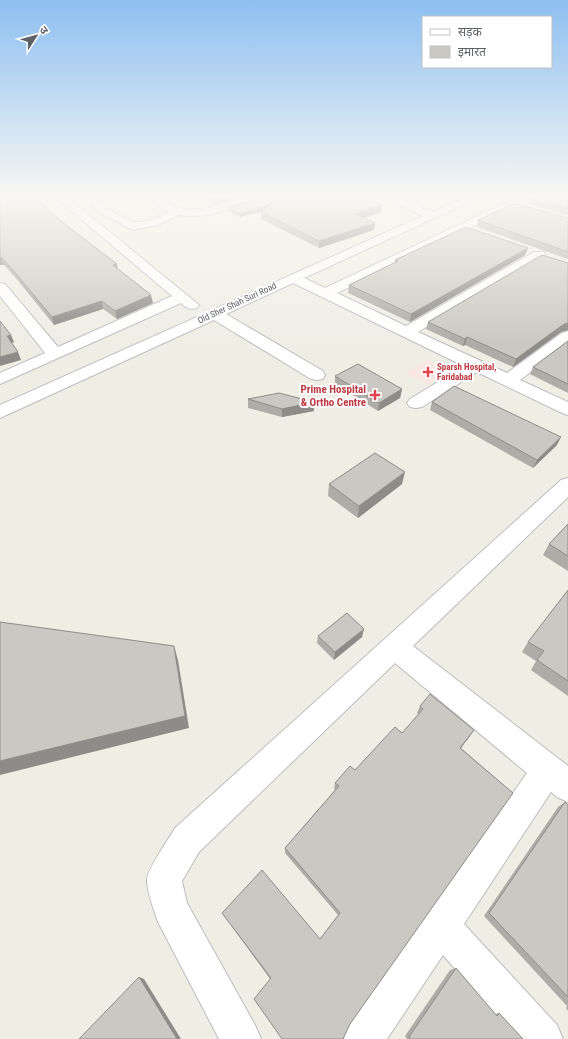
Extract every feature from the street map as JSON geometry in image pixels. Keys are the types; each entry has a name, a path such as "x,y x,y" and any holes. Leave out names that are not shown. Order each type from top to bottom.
{"street":[{"path":"119,245 182,297 317,375"},
{"name":"Old Sher Shah Suri Road","path":"0,412 366,245"},
{"path":"326,293 427,245"},
{"path":"524,249 554,260"},
{"path":"406,332 539,255"},
{"path":"293,278 568,409"},
{"path":"0,287 55,354"},
{"path":"0,379 182,297"},
{"path":"508,381 568,336"},
{"path":"416,403 476,365"},
{"path":"241,1039 171,909 164,879 187,840 568,485"},
{"path":"363,1039 441,926 558,778 395,647"},
{"path":"441,926 543,1039"}],"shaded area":[{"name":"Sparsh Hospital, Faridabad","path":"427,360 450,371 428,385 406,373"}],"building":[{"path":"0,245 93,245 117,264 113,265 151,295 115,311 102,301 52,317 12,269 1,257 0,258"},
{"path":"426,245 521,245 528,248 411,314 349,285 398,261 395,260"},
{"path":"550,245 568,245 568,252"},
{"path":"542,255 568,263 568,323 564,324 516,359 467,337 465,339 428,322"},
{"path":"0,321 11,335 7,336 18,352 0,357"},
{"path":"568,341 568,384 533,367"},
{"path":"358,364 402,389 379,403 335,376"},
{"path":"454,386 561,437 537,460 432,402"},
{"path":"279,393 314,402 282,409 248,399"},
{"path":"375,453 405,472 359,506 329,484"},
{"path":"568,524 568,556 549,544"},
{"path":"568,590 568,681 537,660 544,651 528,642"},
{"path":"347,613 364,629 335,652 318,636"},
{"path":"0,622 174,646 185,716 0,761"},
{"path":"430,694 474,730 460,748 513,793 350,1024 343,1039 282,1039 254,999 271,978 222,913 262,870 320,939 340,913 285,848 339,786 335,783 350,766 355,770 395,727 402,733 423,709 420,706"},
{"path":"565,802 568,805 568,997 489,913"},
{"path":"456,968 497,1016 499,1013 523,1039 411,1039 409,1037"},
{"path":"139,977 177,1039 79,1039"}],"place":[{"name":"Sparsh Hospital, Faridabad","path":"428,372"},
{"name":"Prime Hospital & Ortho Centre","path":"375,395"}]}
